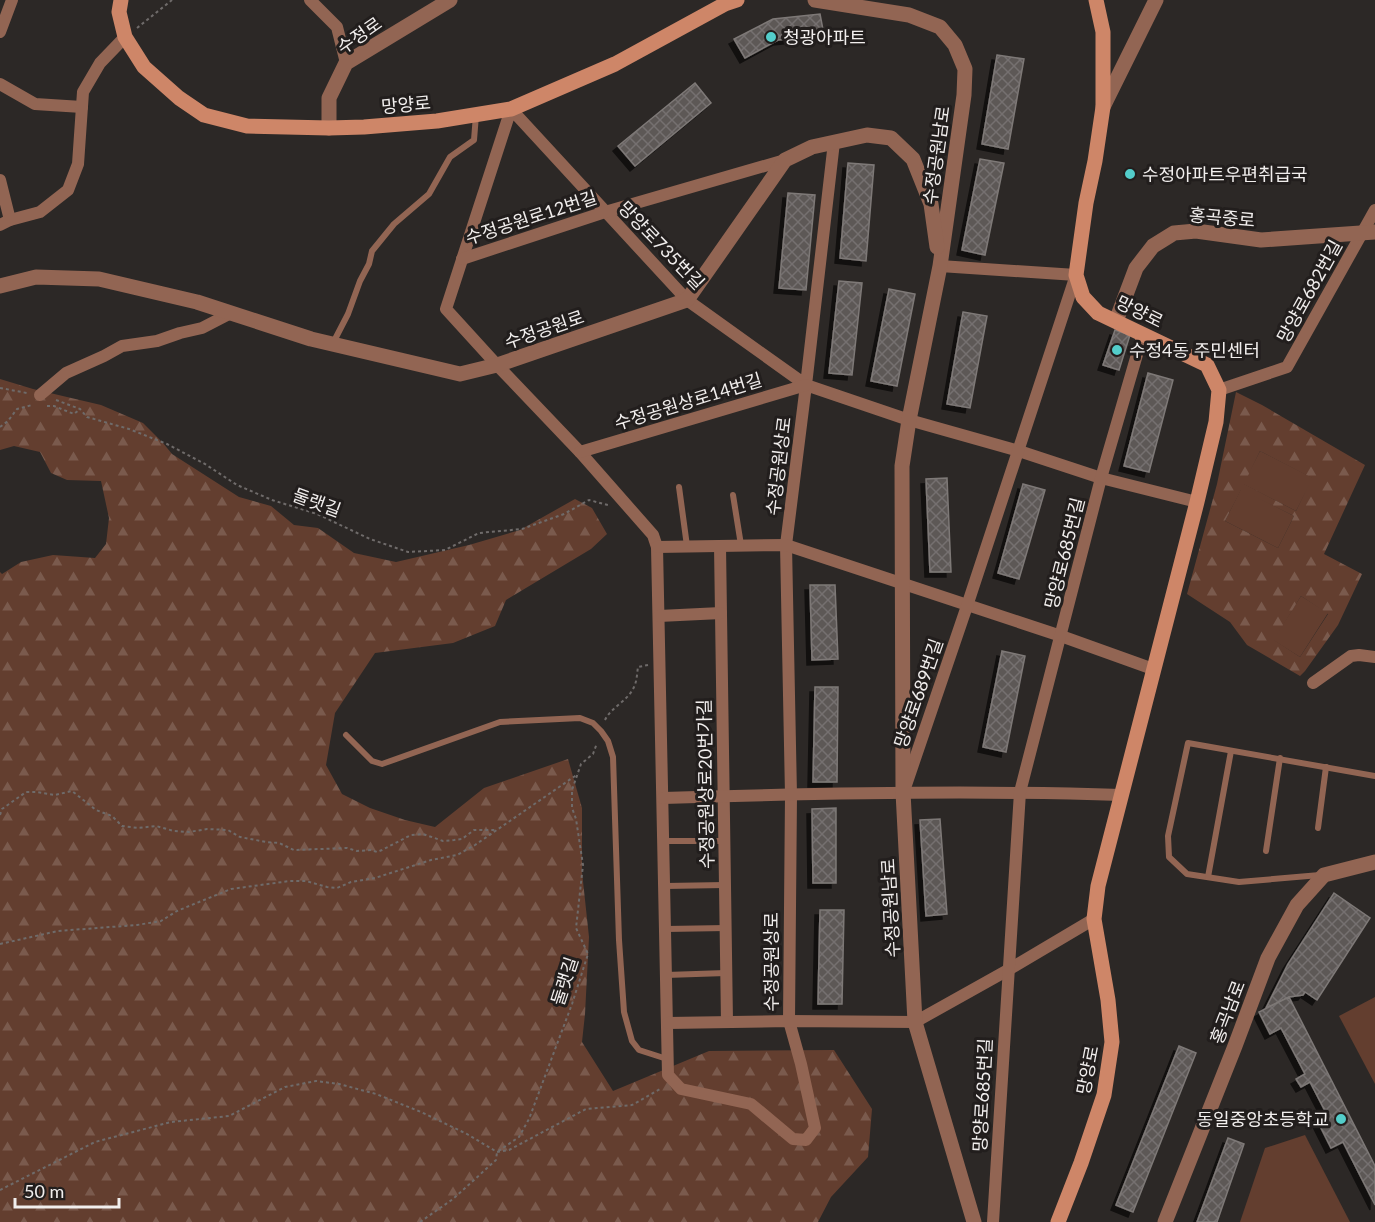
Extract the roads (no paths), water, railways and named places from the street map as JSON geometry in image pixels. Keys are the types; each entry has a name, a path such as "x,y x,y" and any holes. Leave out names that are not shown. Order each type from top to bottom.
{"main road":[{"name":"망양로","path":"121,0 118,12 125,37 144,67 178,98 204,114 247,126 329,128 437,122 511,109 615,64 725,4 737,0"},
{"path":"1076,275 1103,107 1103,32 1095,0"},
{"name":"망양로","path":"1058,1222 1104,1095 1112,1042 1108,1000 1094,919 1098,886 1197,502 1216,422 1219,390 1207,365 1098,313 1083,297 1076,275"}],"street":[{"path":"0,32 12,0"},
{"path":"310,0 337,27 346,63"},
{"name":"수정로","path":"329,128 329,98 346,63 450,0"},
{"name":"수정공원남로","path":"815,0 909,15 940,27 955,45 965,69 964,95 940,266 902,466 903,792 915,1022 974,1222"},
{"path":"1103,107 1156,0"},
{"path":"0,180 5,222 40,212 68,190 78,164 83,92 100,63 125,37"},
{"path":"0,84 35,104 82,107"},
{"path":"511,109 446,309 580,452 653,535 657,547 668,1059"},
{"name":"망양로735번길","path":"511,109 687,300 806,385"},
{"path":"687,300 785,160 812,147 867,135 891,138 913,159 931,204 940,266 1076,275"},
{"name":"수정공원상로","path":"668,1059 668,1075 681,1089 751,1104 793,1139 806,1140 814,1128 801,1064 789,1021 791,795 786,545 834,142"},
{"name":"수정공원로12번길","path":"462,259 605,212 785,160"},
{"name":"망양로682번길","path":"1219,390 1287,367 1368,232 1375,210"},
{"name":"홍곡중로","path":"1116,321 1136,268 1154,246 1174,232 1196,231 1261,240 1368,232"},
{"name":"망양로689번길","path":"903,792 1076,275"},
{"name":"수정공원로","path":"0,286 36,277 99,279 196,302 310,339 460,374 497,365 687,300"},
{"path":"42,402 66,373 122,346 157,341 202,328 231,313"},
{"name":"망양로685번길","path":"993,1222 1020,792 1101,478 1143,334"},
{"path":"806,385 909,420 1018,451"},
{"name":"수정공원상로14번길","path":"580,452 806,385"},
{"name":"망양로685번길","path":"1018,451 1101,478"},
{"path":"1101,478 1197,502"},
{"path":"657,547 786,545 967,606"},
{"name":"수정공원상로20번가길","path":"720,546 727,1022"},
{"name":"망양로685번길","path":"967,606 1061,636"},
{"path":"659,616 721,613"},
{"path":"1061,636 1153,669"},
{"path":"1313,683 1351,656 1375,657"},
{"path":"663,798 903,792 1121,795"},
{"path":"1324,875 1375,862"},
{"name":"홍곡남로","path":"1165,1222 1268,958 1297,905 1324,875"},
{"path":"789,1021 915,1022 1094,919"},
{"name":"수정공원상로","path":"668,1023 789,1021"}],"lane":[{"path":"333,344 369,264 372,251 394,224 429,194 450,157 474,140 476,115"},
{"path":"679,487 687,546"},
{"path":"733,495 741,546"},
{"path":"346,735 372,761 382,764 500,722 580,717 593,723 601,731 608,741 614,758 619,940 624,1012 632,1041 639,1050 668,1059"},
{"path":"1324,875 1239,882 1187,874 1169,857 1168,836 1188,743 1375,776"},
{"path":"1208,877 1231,751"},
{"path":"1266,851 1280,758"},
{"path":"1318,828 1326,767"},
{"path":"664,841 724,841"},
{"path":"665,885 725,885"},
{"path":"666,929 726,928"},
{"path":"666,975 726,973"}],"place":[{"name":"청광아파트","path":"771,37"},
{"name":"수정아파트우편취급국","path":"1130,174"},
{"name":"수정4동 주민센터","path":"1117,350"},
{"name":"동일중앙초등학교","path":"1341,1119"}]}
